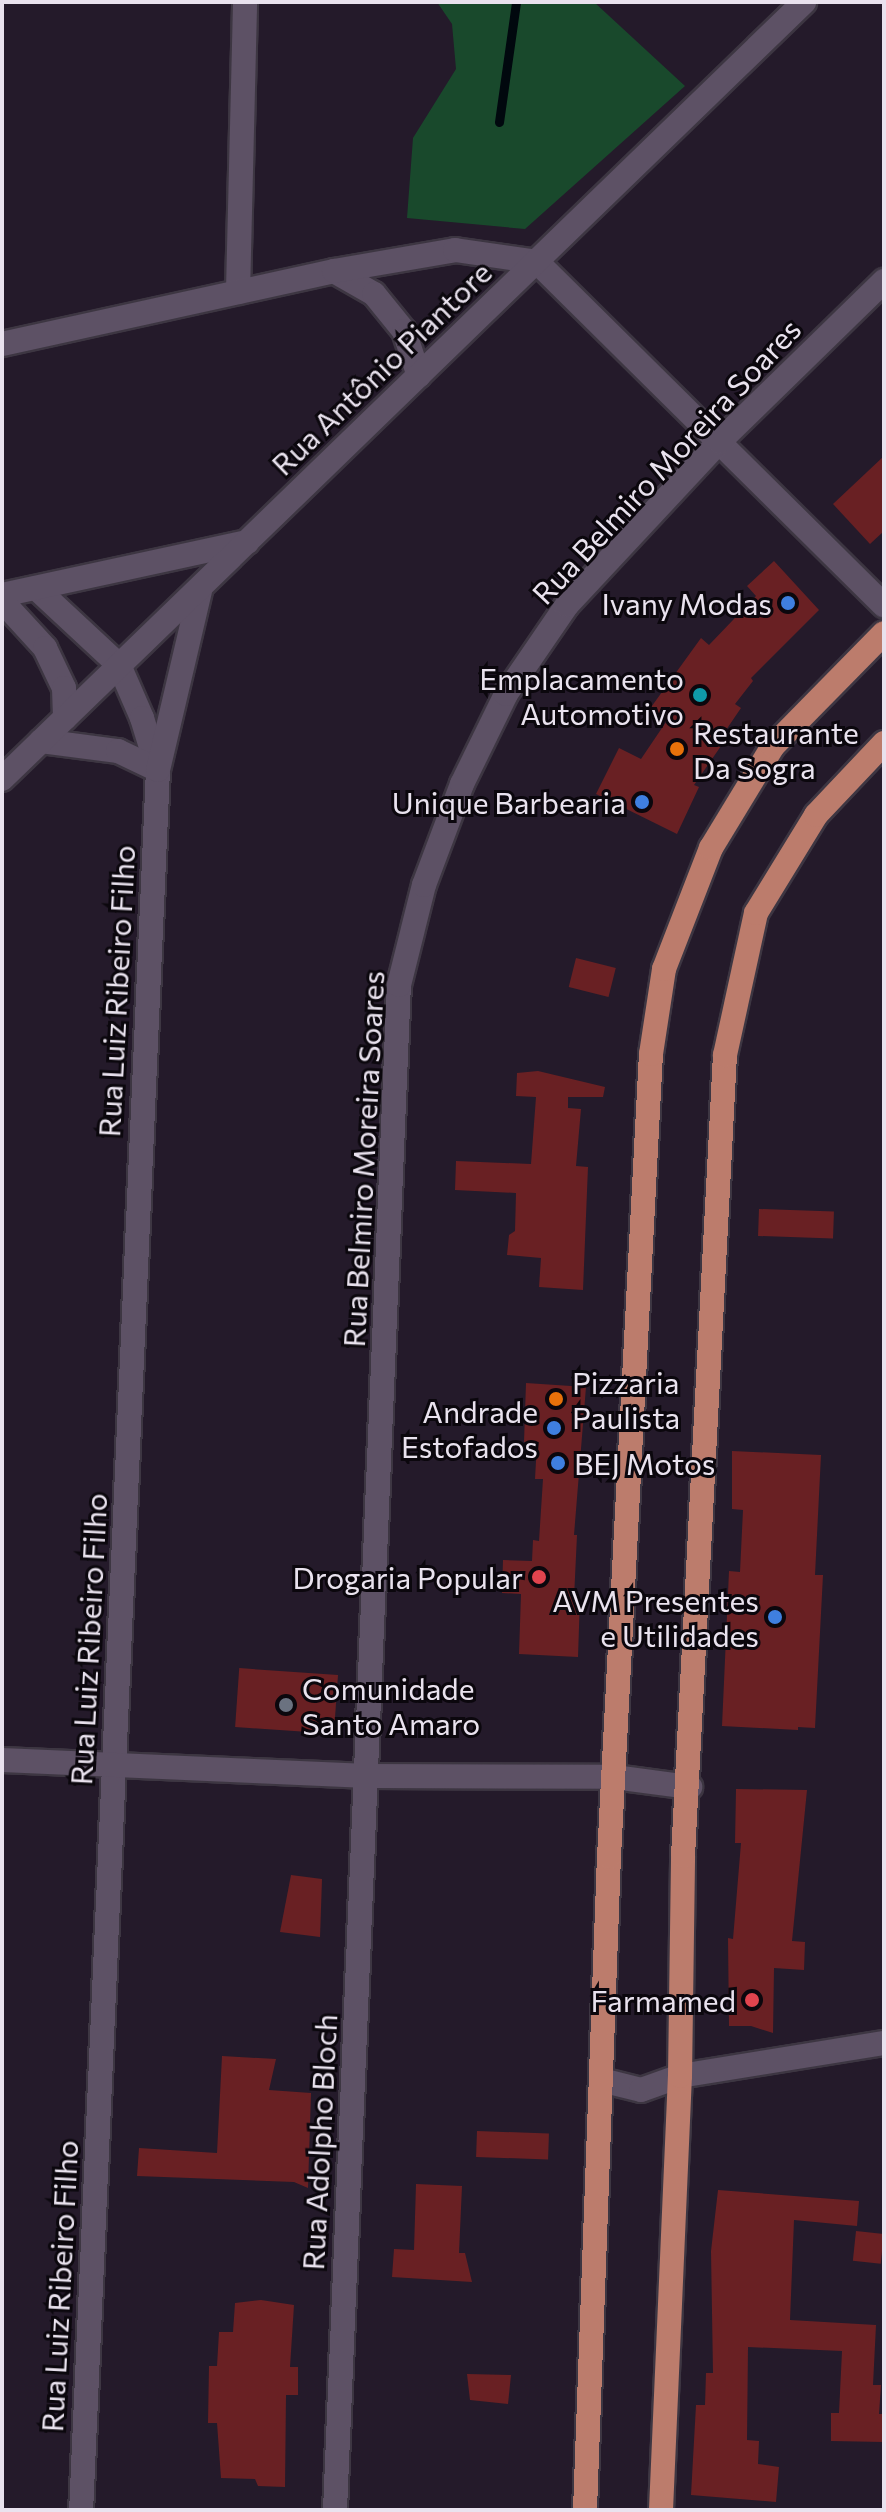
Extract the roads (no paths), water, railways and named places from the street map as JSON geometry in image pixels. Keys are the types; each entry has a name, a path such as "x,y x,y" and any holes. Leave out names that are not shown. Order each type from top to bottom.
{"main road":[{"path":"585,2510 614,1777 651,1054 664,969 711,848 773,746 884,633"},
{"path":"661,2510 680,2076 683,1856 690,1787 725,1055 756,913 816,815 884,743"}],"street":[{"path":"238,292 245,2"},
{"name":"Rua Antônio Piantore","path":"2,779 804,2"},
{"path":"2,344 334,271 455,250 537,262 884,605"},
{"path":"334,271 374,294 384,306 404,331 419,376"},
{"name":"Rua Belmiro Moreira Soares","path":"368,1776 399,985 424,885 462,784 506,694 567,605 719,442 884,281"},
{"path":"65,718 64,688 45,648 2,598 247,542"},
{"name":"Rua Luiz Ribeiro Filho","path":"81,2510 158,770 201,587"},
{"path":"36,588 119,665"},
{"name":"Rua Luiz Ribeiro Filho","path":"119,665 142,718 158,770"},
{"path":"41,741 118,751 158,770"},
{"path":"2,1760 368,1776 614,1777 690,1787"},
{"name":"Rua Adolpho Bloch","path":"335,2510 368,1776"},
{"path":"601,2080 641,2090 680,2076 884,2043"}],"waterway":[{"path":"499,122 516,2"}],"place":[{"name":"Ivany Modas","path":"788,603"},
{"name":"Emplacamento Automotivo","path":"700,695"},
{"name":"Restaurante Da Sogra","path":"677,749"},
{"name":"Unique Barbearia","path":"642,802"},
{"name":"Pizzaria Paulista","path":"556,1399"},
{"name":"Andrade Estofados","path":"554,1428"},
{"name":"BEJ Motos","path":"558,1463"},
{"name":"Drogaria Popular","path":"539,1577"},
{"name":"AVM Presentes e Utilidades","path":"775,1617"},
{"name":"Comunidade Santo Amaro","path":"286,1705"},
{"name":"Farmamed","path":"752,2000"}]}
